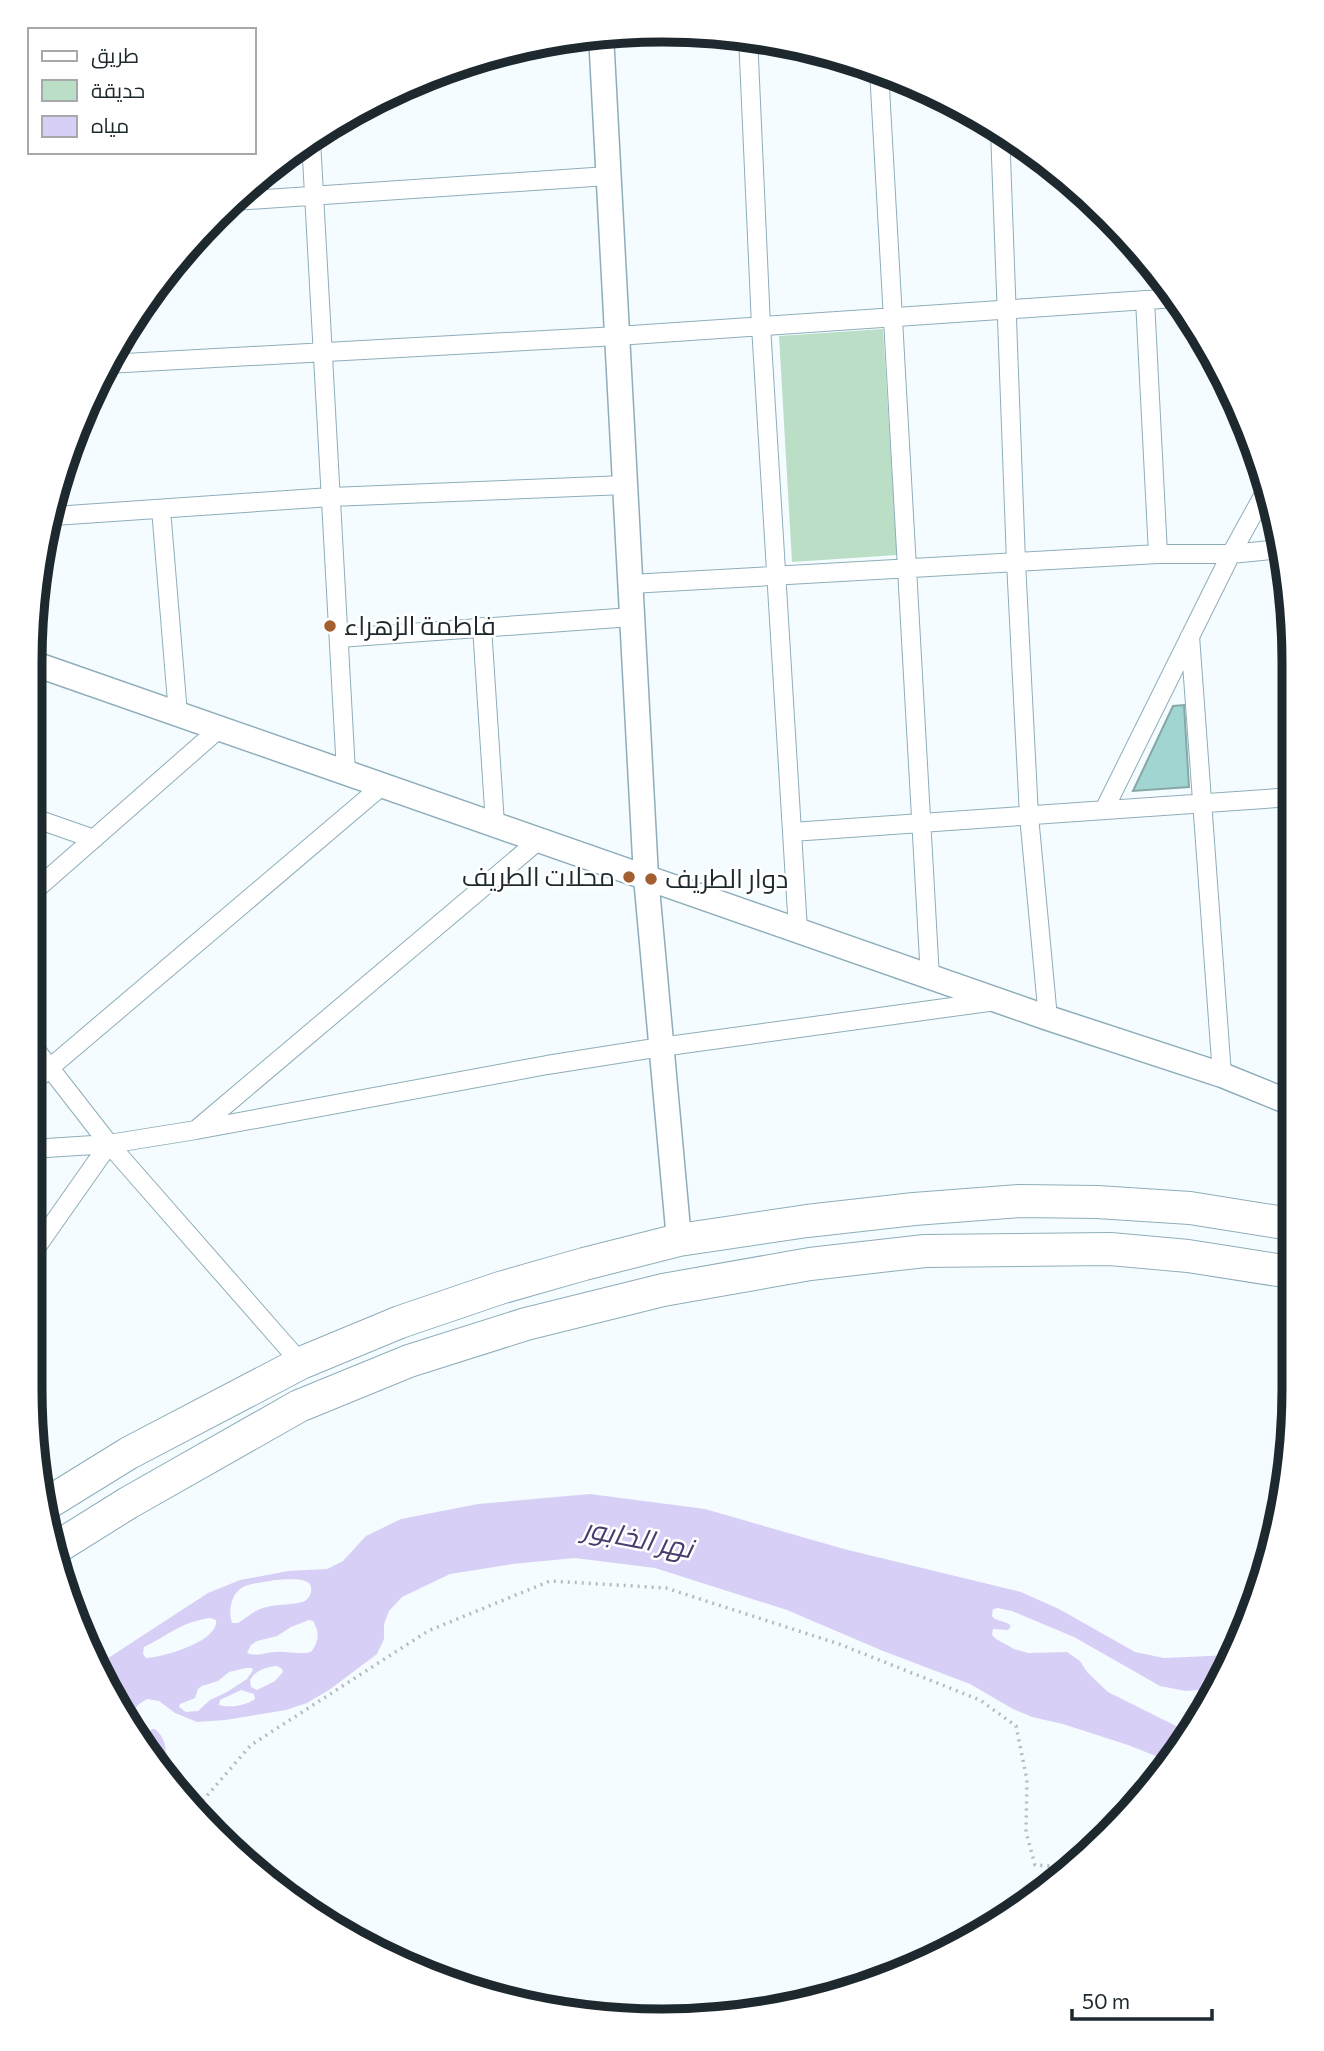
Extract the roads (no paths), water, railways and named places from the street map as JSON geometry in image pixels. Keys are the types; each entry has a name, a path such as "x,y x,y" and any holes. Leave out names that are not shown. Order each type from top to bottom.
{"highway":[{"path":"52,1500 129,1453 300,1363 400,1322 499,1288 679,1240 807,1221 1020,1201 1097,1202 1190,1208 1282,1223"},
{"path":"62,1544 128,1503 299,1406 422,1357 526,1324 663,1290 810,1264 925,1251 1110,1249 1188,1256 1282,1271"}],"street":[{"path":"602,45 646,877 679,1240"},
{"path":"749,48 761,326 798,930"},
{"path":"880,82 930,978"},
{"path":"1000,143 1005,310 1029,816 1048,1018"},
{"path":"312,151 346,772"},
{"path":"249,200 608,176"},
{"path":"119,363 617,336 1164,299"},
{"path":"1146,300 1158,554"},
{"path":"60,516 331,497 625,485"},
{"path":"1104,810 1231,554 1261,501"},
{"path":"161,509 178,714"},
{"path":"631,584 1272,550"},
{"path":"339,638 632,617"},
{"path":"482,627 495,824"},
{"path":"1191,636 1222,1075"},
{"path":"42,666 930,978 1222,1075 1282,1099"},
{"path":"42,884 220,728"},
{"path":"42,1074 383,785"},
{"path":"792,832 1282,798"},
{"path":"42,821 94,839"},
{"path":"196,1130 539,840"},
{"path":"42,1148 109,1144 196,1130 547,1065 661,1047 999,1001"},
{"path":"42,1058 109,1144 300,1363"},
{"path":"42,1239 109,1144"}],"water":[{"name":"نهر الخابور","path":"590,1494 705,1509 844,1549 1021,1592 1059,1609 1135,1652 1164,1658 1221,1655 1204,1689 1186,1691 1160,1686 1074,1637 1012,1611 993,1609 994,1618 1011,1626 1008,1630 993,1629 992,1635 996,1639 1028,1653 1067,1652 1080,1661 1087,1672 1108,1692 1181,1728 1160,1758 1063,1724 1032,1717 970,1684 787,1610 655,1568 575,1558 450,1574 402,1597 389,1611 384,1624 384,1639 377,1654 307,1703 286,1710 197,1722 175,1713 159,1701 147,1699 133,1711 105,1660 208,1593 240,1580 288,1571 327,1569 343,1561 366,1536 401,1519 478,1504","holes":["304,1580 311,1586 305,1601 263,1608 238,1623 232,1623 231,1607 236,1592 240,1589 255,1583","210,1618 216,1620 215,1628 200,1641 154,1657 146,1658 143,1654 144,1647 191,1623","313,1621 318,1633 311,1652 255,1655 247,1653 257,1641 277,1636 291,1627","277,1666 283,1672 275,1681 257,1690 251,1687 250,1680 255,1674","246,1668 253,1670 247,1679 210,1700 198,1711 186,1712 179,1707 180,1704 195,1698 202,1686 218,1681 229,1672","241,1690 254,1694 255,1699 232,1706 219,1705 220,1700"]},
{"path":"152,1729 159,1733 164,1743 165,1759 147,1734"}],"place":[{"name":"فاطمة الزهراء","path":"330,626"},
{"name":"محلات الطريف","path":"629,877"},
{"name":"دوار الطريف","path":"651,879"}]}
